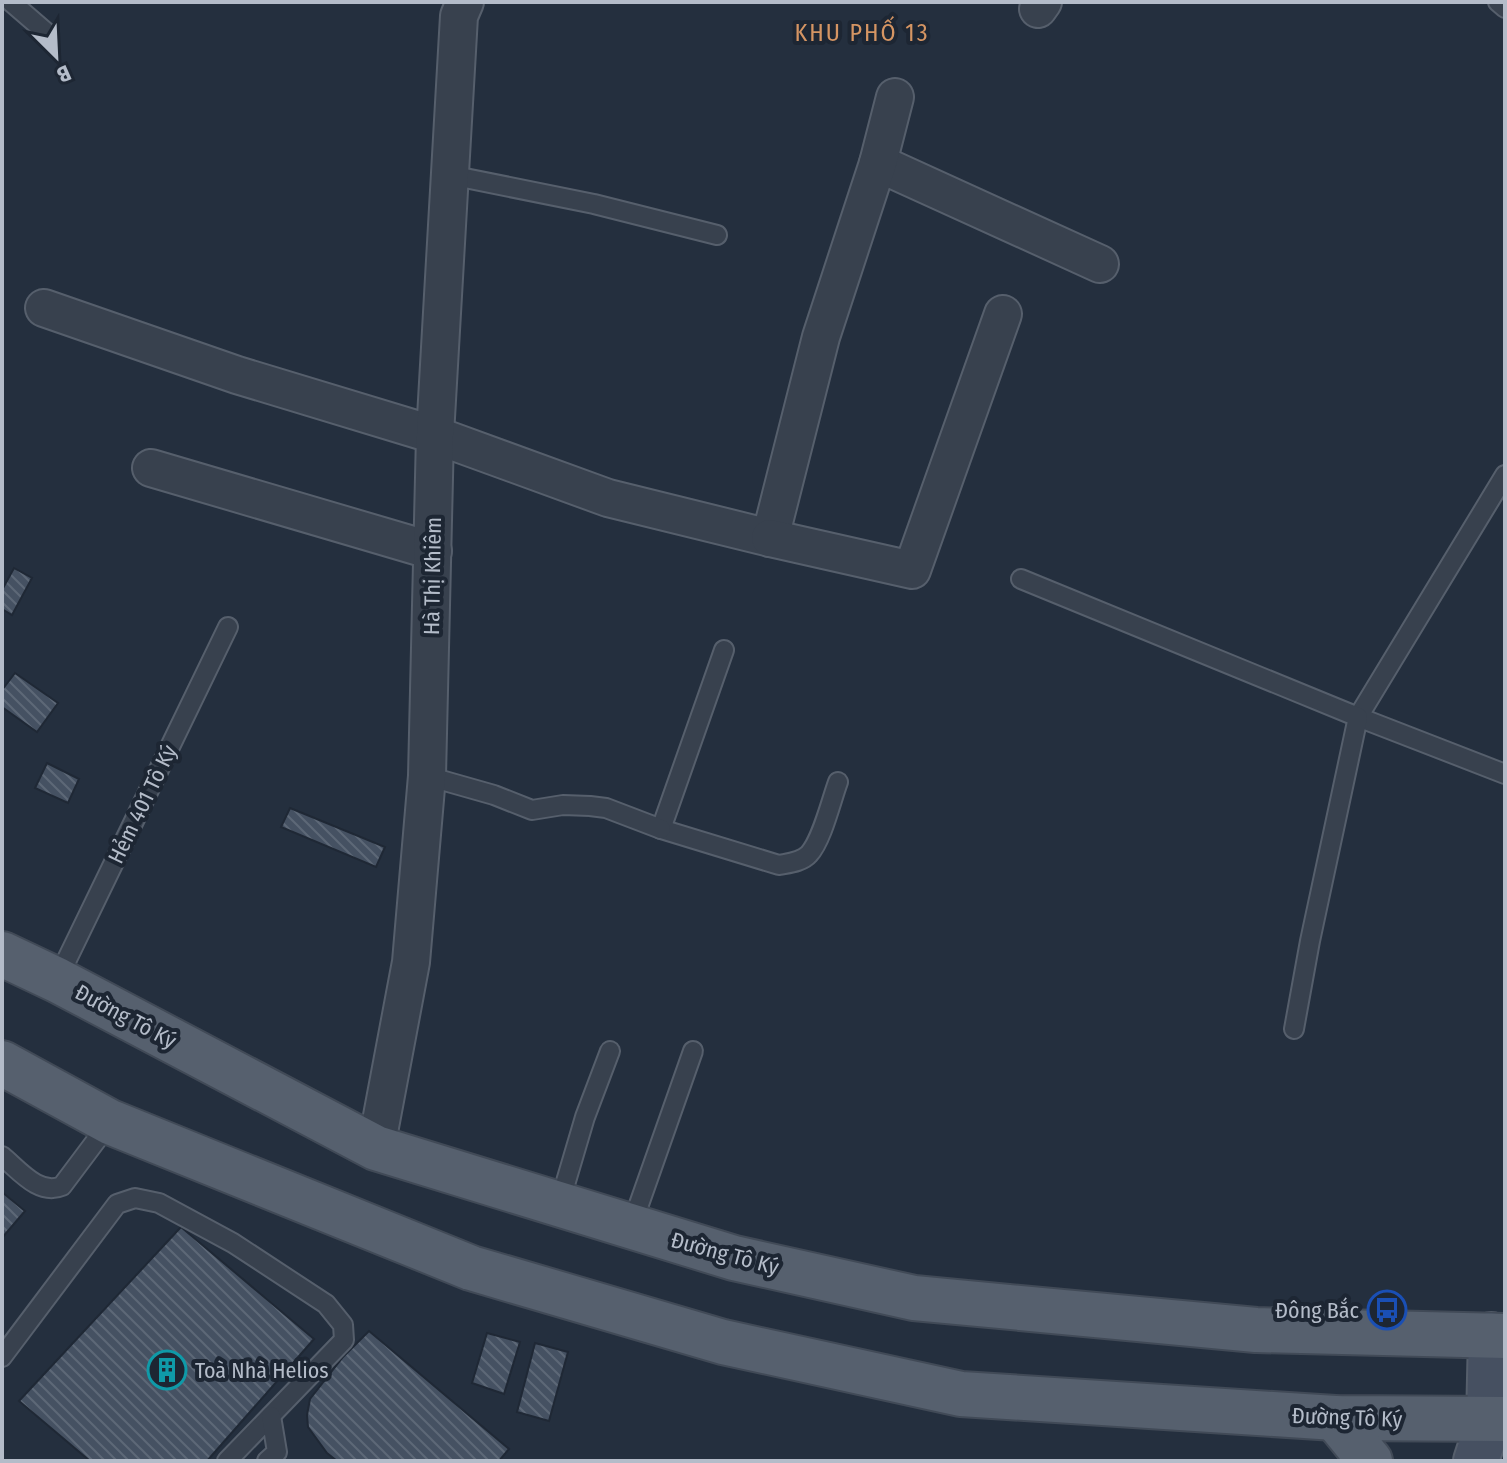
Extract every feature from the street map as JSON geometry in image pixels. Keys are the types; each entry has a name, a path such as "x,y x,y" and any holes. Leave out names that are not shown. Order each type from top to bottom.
{"main road":[{"name":"Đường Tô Ký","path":"2,954 376,1148 734,1258 914,1298 1256,1330 1498,1336"},
{"name":"Đường Tô Ký","path":"2,1063 110,1122 471,1268 723,1342 961,1394 1335,1418 1490,1434"},
{"path":"1335,1418 1370,1461"}],"street":[{"name":"Hà Thị Khiêm","path":"376,1148 411,962 427,776 435,435 459,16 465,2"},
{"path":"770,538 821,337 878,163 895,97"},
{"path":"878,163 1100,264"},
{"path":"44,308 237,375 435,435 608,498 912,570 1003,314"},
{"path":"151,468 433,551"},
{"path":"1490,1434 1498,1336"}],"lane":[{"path":"11,2 47,33"},
{"path":"1498,2 1505,8"},
{"path":"450,175 594,204 717,235"},
{"path":"1294,1029 1358,717 1505,475"},
{"path":"1021,579 1505,774"},
{"name":"Hẻm 401 Tô Ký","path":"57,980 228,627"},
{"path":"661,829 724,650"},
{"path":"427,776 494,795 532,810 563,805 606,808 661,829 779,865 808,855 816,842 838,782"},
{"path":"559,1205 585,1117 610,1051"},
{"path":"631,1227 693,1051"},
{"path":"2,1156 41,1187 51,1190 62,1186 110,1122"},
{"path":"2,1357 117,1204 135,1198 159,1203 233,1243 326,1304 343,1325 344,1340 227,1461"},
{"path":"271,1416 277,1458"}],"building":[{"path":"14,568 32,578 12,615 2,609 2,590"},
{"path":"15,673 58,703 37,732 2,707 2,690"},
{"path":"47,763 79,779 68,803 35,788"},
{"path":"290,808 385,847 376,867 281,827"},
{"path":"2,1192 25,1211 2,1238"},
{"name":"Toà Nhà Helios","path":"181,1227 314,1339 207,1461 90,1461 19,1401"},
{"path":"369,1331 509,1449 499,1461 337,1461 327,1453 308,1427 310,1399 343,1357"},
{"path":"487,1333 520,1342 504,1394 472,1383"},
{"path":"535,1343 568,1352 549,1421 517,1412"}],"place":[{"name":"Đông Bắc","path":"1387,1310"},
{"name":"Toà Nhà Helios","path":"167,1370"}],"district":[{"name":"KHU PHỐ 13","path":"862,33"}]}
